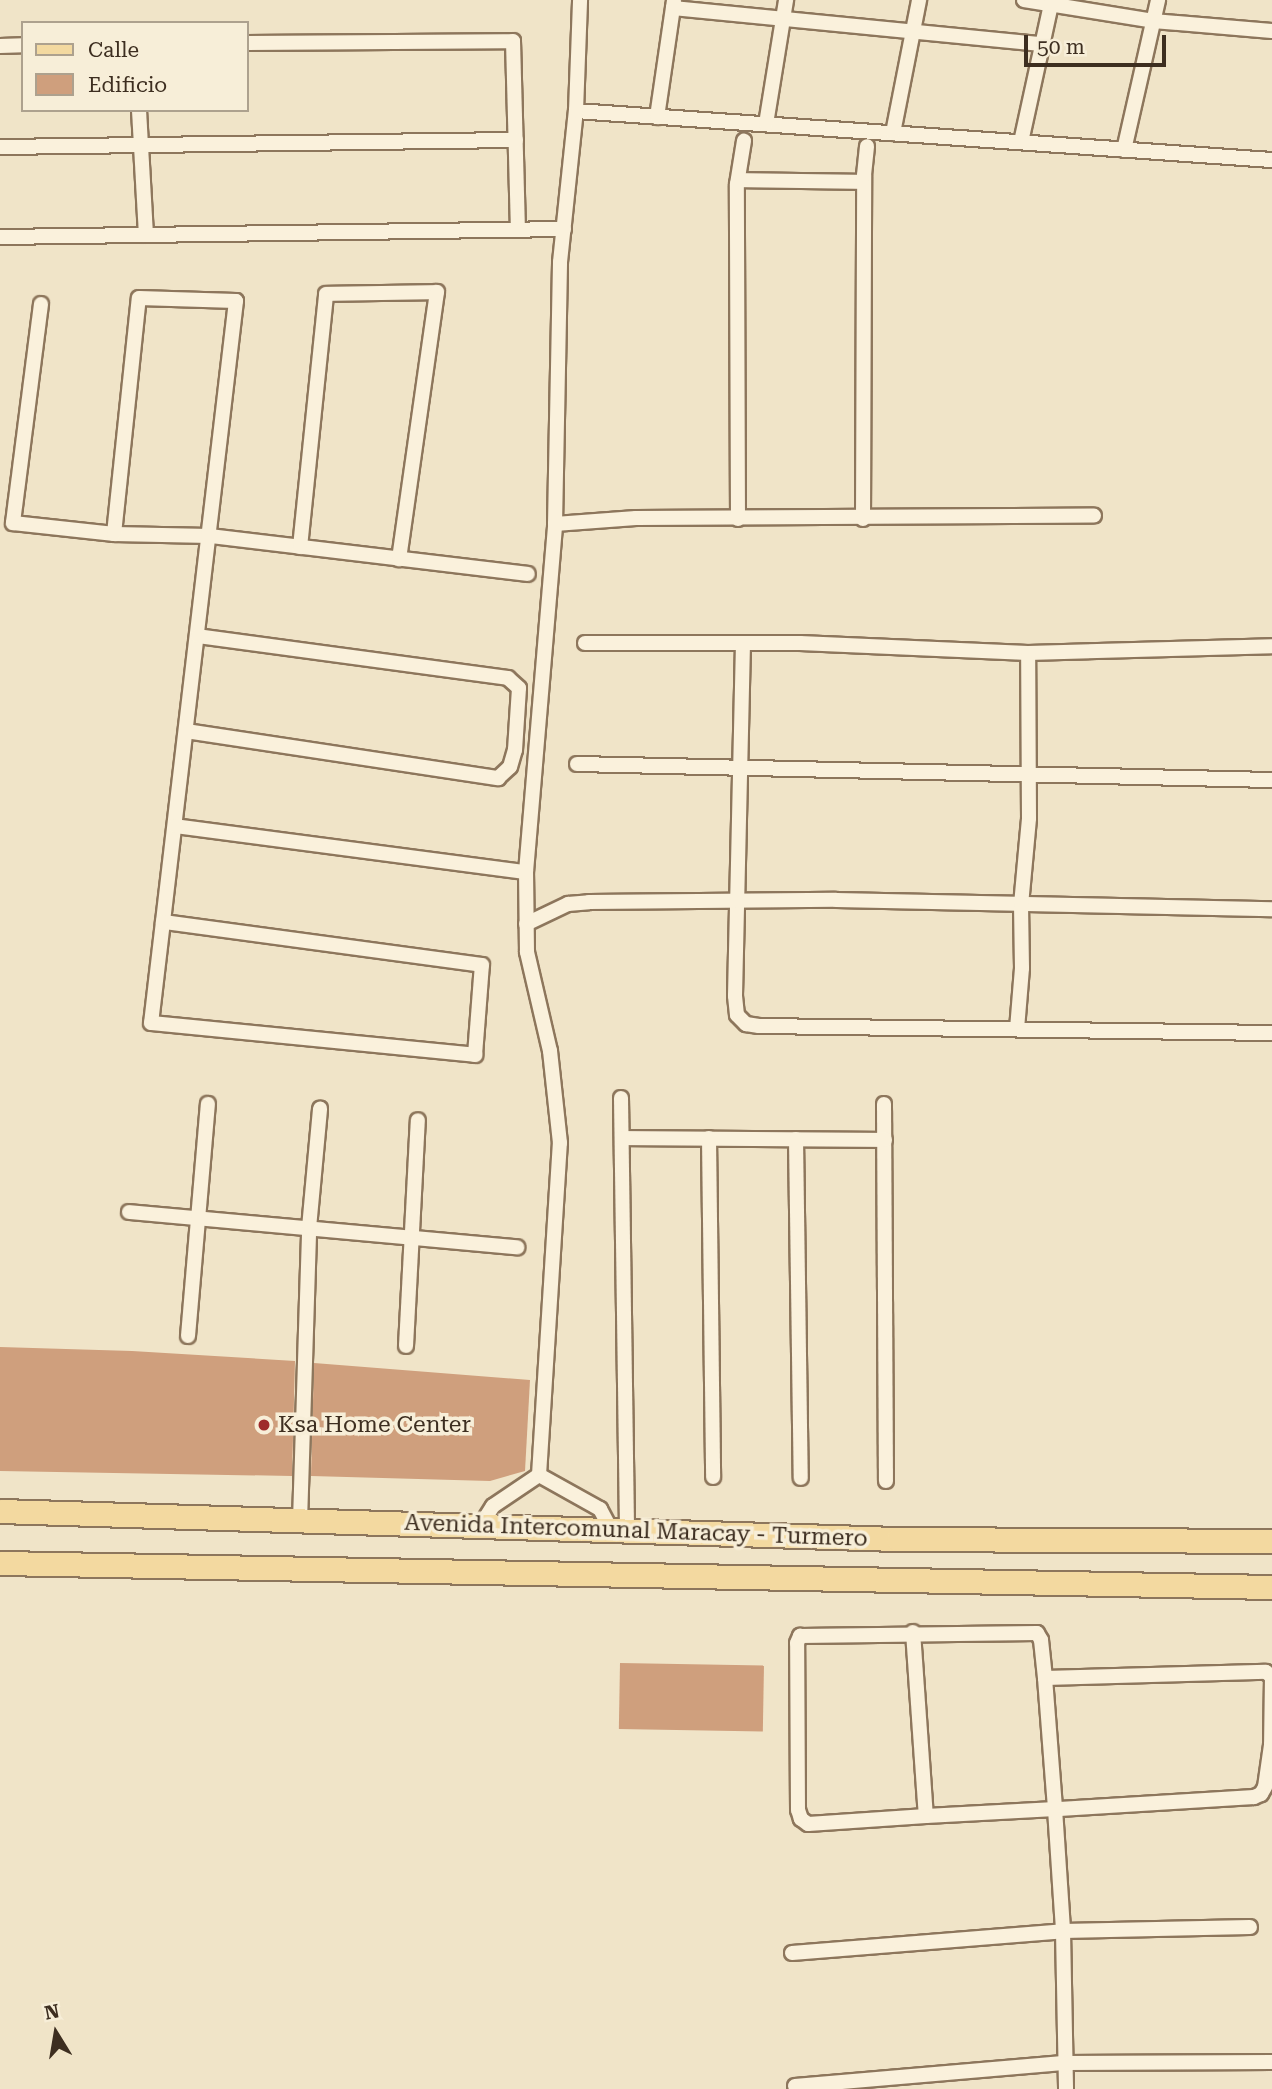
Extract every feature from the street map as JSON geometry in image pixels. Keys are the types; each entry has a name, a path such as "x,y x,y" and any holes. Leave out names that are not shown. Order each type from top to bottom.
{"main road":[{"name":"Avenida Intercomunal Maracay - Turmero","path":"0,1511 619,1528 898,1539 1272,1541"},
{"name":"Avenida Intercomunal Maracay - Turmero","path":"0,1563 1272,1587"}],"street":[{"path":"539,1475 560,1143 550,1051 527,952 526,872 555,524 560,262 576,111 580,0"},
{"path":"766,124 786,0"},
{"path":"893,133 919,0"},
{"path":"1024,0 1051,1 1153,21 1272,31"},
{"path":"1124,150 1158,0"},
{"path":"1021,142 1051,1"},
{"path":"657,117 673,4 783,19 1041,44"},
{"path":"248,43 513,41 518,230"},
{"path":"0,46 21,46"},
{"path":"576,111 1272,160"},
{"path":"139,112 146,235"},
{"path":"0,148 516,140"},
{"path":"738,519 738,180 744,141"},
{"path":"863,519 864,182 867,146"},
{"path":"738,180 864,182"},
{"path":"0,237 564,229"},
{"path":"300,547 326,294 437,292 399,559"},
{"path":"114,534 139,298 236,301 151,1023 475,1055 482,965 163,922"},
{"path":"41,304 7,522 114,534 209,536 528,575"},
{"path":"555,524 636,518 1094,516"},
{"path":"186,731 498,778 510,767 515,750 519,688 508,678 198,636"},
{"path":"586,643 743,643 1028,653 1272,646"},
{"path":"743,643 735,1010 746,1024 759,1027 1272,1033"},
{"path":"1017,1029 1022,968 1021,905 1028,849 1028,653"},
{"path":"577,764 1272,780"},
{"path":"175,826 526,872"},
{"path":"526,925 568,904 836,900 1272,909"},
{"path":"619,1528 621,1098"},
{"path":"188,1336 208,1104"},
{"path":"884,1104 886,1481"},
{"path":"300,1521 309,1228 320,1109"},
{"path":"406,1346 418,1120"},
{"path":"622,1138 885,1140"},
{"path":"709,1138 713,1477"},
{"path":"796,1139 801,1478"},
{"path":"129,1212 517,1247"},
{"path":"481,1525 493,1506 539,1475"},
{"path":"539,1475 600,1509 619,1528"},
{"path":"913,1632 926,1816"},
{"path":"1045,1678 1266,1672 1272,1677 1272,1745 1265,1787 1261,1794 1254,1797 1055,1809 926,1816 808,1825 801,1819 798,1810 797,1643 800,1636 913,1632 1037,1633 1041,1640 1045,1678 1055,1809 1063,1931 1066,2089"},
{"path":"792,1953 1063,1931 1250,1927"},
{"path":"795,2086 1066,2063 1272,2062"}],"building":[{"path":"0,1347 132,1351 295,1361 292,1476 0,1471"},
{"path":"314,1363 530,1380 525,1471 490,1481 311,1476"},
{"path":"620,1663 764,1666 763,1732 619,1729"}],"place":[{"name":"Ksa Home Center","path":"264,1425"}]}
